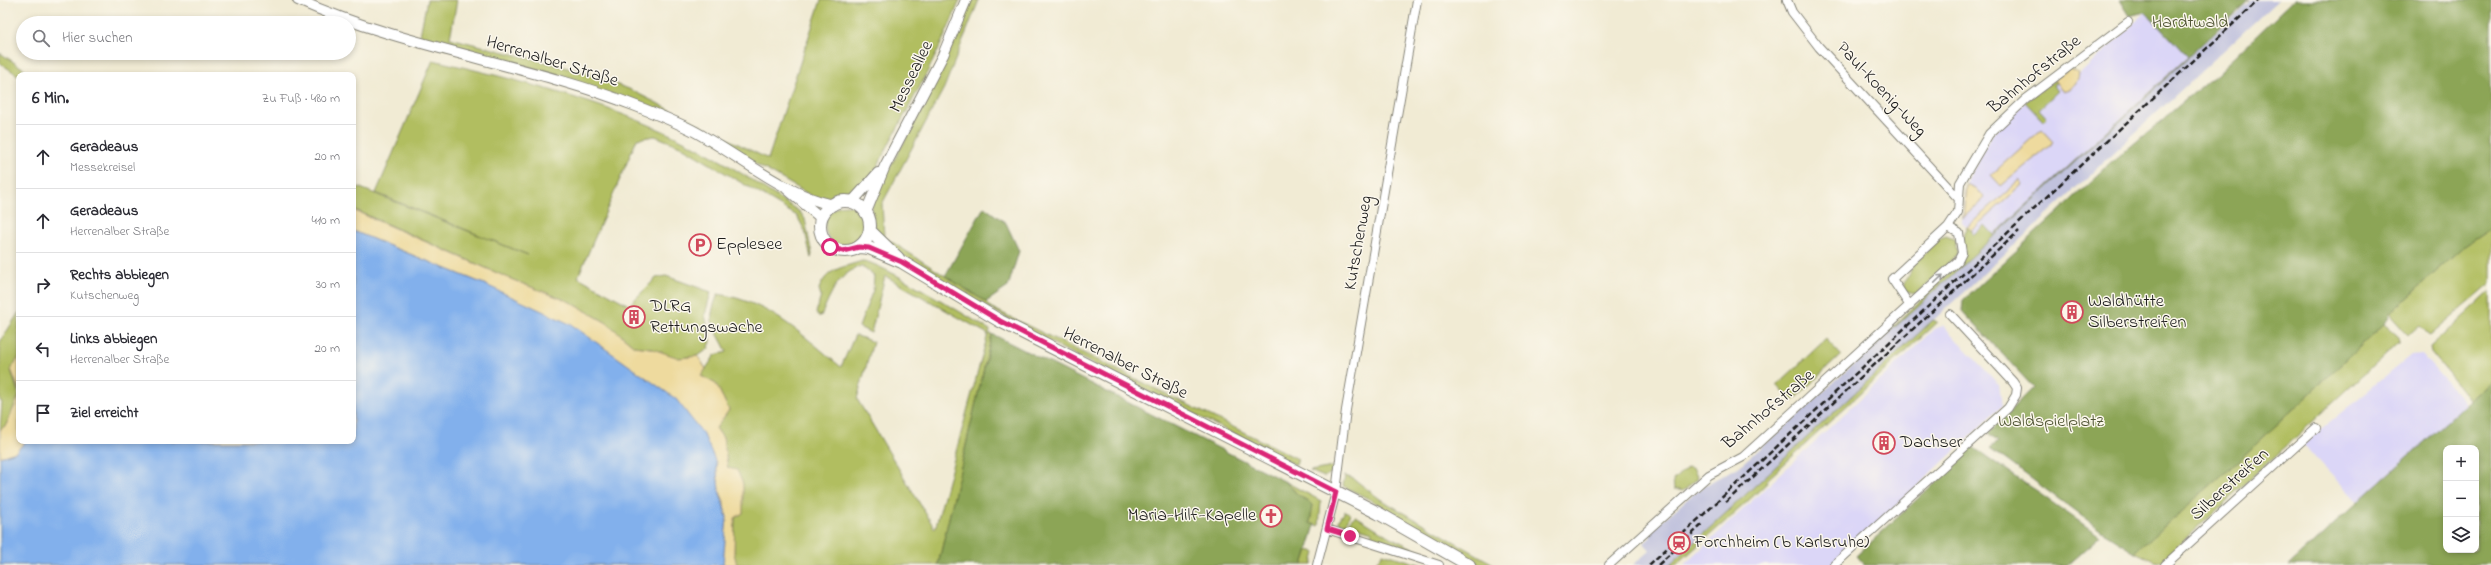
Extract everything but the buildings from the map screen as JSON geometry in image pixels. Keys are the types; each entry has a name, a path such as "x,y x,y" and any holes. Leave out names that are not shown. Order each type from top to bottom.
{"main road":[{"path":"839,202 852,202 866,212 870,231 864,243 859,247 843,251 830,247 822,237 821,218 833,204 839,202"},
{"name":"Herrenalber Straße","path":"870,231 902,262"},
{"name":"Herrenalber Straße","path":"859,247 869,248 902,262 1000,321 1436,544 1469,565"}],"street":[{"name":"Herrenalber Straße","path":"298,0 339,16"},
{"name":"Messeallee","path":"866,212 885,166 943,56 966,0"},
{"name":"Kutschenweg","path":"1336,492 1346,410 1417,0"},
{"name":"Paul-Koenig-Weg","path":"1786,0 1792,12 1820,47 1958,198"},
{"name":"Bahnhofstraße","path":"1910,306 1892,279 1948,227 1958,212 1960,183 1989,134 2005,116 2128,22"},
{"name":"Herrenalber Straße","path":"356,23 377,31 558,80 635,106 691,130 783,185 819,202 833,204"},
{"name":"Messeallee","path":"852,202 885,166"},
{"name":"Herrenalber Straße","path":"783,185 821,218"},
{"name":"Bahnhofstraße","path":"1609,565 1709,475 1743,457 1958,261 1962,253 1959,233 1948,227"},
{"path":"1834,565 1973,441 2016,398 2017,388 2013,382 1950,314"},
{"name":"Silberstreifen","path":"2165,565 2316,428"},
{"path":"1317,565 1336,492"},
{"path":"1327,529 1439,565"}],"shaded area":[{"path":"2251,0 2278,0 1670,565 1633,565 1650,550 1644,543 1651,537 1648,533 1693,494 1714,480 1738,467 1784,428"},
{"path":"2146,12 2188,57 1974,254 1977,238 1962,222 1965,186 1991,136 2008,116 2070,68 2080,74"},
{"path":"1943,325 1999,385 2002,406 1834,565 1684,565 1934,329"},
{"path":"2421,354 2467,405 2359,503 2303,444 2411,355"}],"green space":[{"path":"427,0 457,0 450,38 579,71 629,89 768,159 821,0 960,0 928,71 872,176 857,194 843,199 825,200 815,198 676,118 419,40"},
{"path":"972,0 979,0 944,88 882,204 884,237 986,302 990,307 1298,459 1296,465 1065,350 974,300 886,245 876,233 871,208 877,191 922,110"},
{"name":"Hardtwald","path":"2120,0 2249,0 2188,57 2146,12 2130,16"},
{"name":"Hardtwald","path":"2294,0 2491,0 2491,228 2467,244 2389,314 2384,324 2239,460 2135,552 2103,532 1990,448 1998,442 1988,433 2033,387 1962,311 1963,300 2111,163 2215,75"},
{"path":"0,53 28,72 16,72 16,74 0,63"},
{"path":"2188,57 1869,351 1955,266 1964,232 1967,227 1974,235 1985,225 1994,235"},
{"path":"433,60 532,85 597,105 661,130 706,152 800,212 805,219 812,254 811,258 805,231 797,216 680,146 655,136 637,139 578,277 629,305 656,278 666,276 711,292 705,315 711,342 708,349 698,356 679,358 669,356 650,348 634,346 607,323 570,302 513,280 356,210 356,186 528,255 376,193"},
{"path":"2054,80 2056,83 2053,85 2058,91 2039,109 2047,118 2044,122 2025,102"},
{"path":"846,205 861,211 867,226 861,241 846,247 831,241 825,226 831,211"},
{"path":"984,207 1006,223 1019,251 1008,287 986,302 945,276"},
{"path":"2491,228 2491,283 2430,335 2420,325 2408,335 2389,314 2467,244"},
{"path":"1946,236 1954,239 1957,251 1956,256 1920,291 1915,294 1906,292 1904,283 1915,262 1940,238"},
{"path":"862,261 871,263 904,279 990,330 989,334 992,334 938,565 736,565 734,554 735,517 743,513 728,468 723,438 716,428 729,410 716,384 701,376 715,355 727,352 715,330 712,319 712,312 718,294 753,304 769,312 799,332 841,367 855,335 873,342 857,399 935,529 988,334 885,276 871,333 859,327 873,290 874,276 861,266 846,274 840,280 832,292 821,316 818,316 816,313 821,296 819,289 826,277 842,267"},
{"path":"2491,291 2491,381 2470,400 2431,352 2430,347"},
{"path":"16,317 16,362 11,370 16,386 16,403 6,425 0,430 2,402 0,401 0,342"},
{"path":"1933,320 1937,322 1768,479 1765,485 1676,565 1670,565"},
{"path":"2384,324 2399,337 2400,341 2163,560 2156,562 2135,552 2239,460"},
{"path":"992,334 1286,482 1297,494 1313,505 1310,523 1315,525 1303,565 938,565"},
{"path":"1826,339 1841,355 1792,401 1777,385"},
{"path":"2491,381 2491,565 2289,565"},
{"path":"1973,447 2100,536 2067,565 1864,565 1856,556"},
{"path":"1333,467 1331,473 1324,477 1310,471"},
{"path":"1688,467 1694,469 1698,478 1683,491 1674,489 1673,480"},
{"path":"1345,476 1354,479 1380,499 1495,565 1477,565 1371,500 1343,486"},
{"path":"1286,482 1321,501 1319,526 1310,523 1313,505 1297,494"},
{"path":"1345,511 1350,513 1345,529 1341,528 1339,520"},
{"path":"1356,516 1390,537 1421,552 1370,538 1372,532 1353,526 1351,532 1348,531 1351,519"},
{"path":"1308,550 1315,552 1312,565 1303,565"},
{"path":"1383,553 1422,565 1374,565"}],"sand":[{"path":"2070,68 2079,74 2076,83 2071,88 2062,91 2054,80"},
{"path":"2042,129 2054,142 2001,186 1991,175"},
{"path":"2020,180 2023,184 1971,231 1967,227"},
{"path":"1966,184 1975,188 1985,198 1963,218"},
{"path":"356,211 513,280 570,302 607,323 634,346 650,348 679,358 698,356 706,369 701,376 716,384 729,410 716,428 723,438 728,468 737,470 743,484 743,513 735,518 734,553 737,565 723,565 724,501 719,490 716,463 704,435 484,284 356,232"},
{"path":"16,362 16,383 11,369"},
{"path":"16,403 16,444 23,444 16,452 0,457 0,430 6,425"}],"water":[{"path":"356,232 484,284 572,325 676,399 704,435 716,463 719,490 727,517 723,565 0,565 0,457 16,452 23,444 356,444"}],"railway":[{"path":"1649,565 2259,0"},
{"path":"1726,502 2019,231"},
{"path":"1658,565 1704,523"}],"place":[{"name":"Epplesee","path":"700,245"},
{"name":"Waldhütte Silberstreifen","path":"2072,312"},
{"name":"DLRG Rettungswache","path":"634,317"},
{"name":"Dachser","path":"1884,443"},
{"name":"Maria-Hilf-Kapelle","path":"1271,516"},
{"name":"Forchheim (b Karlsruhe)","path":"1679,543"}],"route":[{"path":"830,247 843,251 851,251 859,247 869,248 887,257 902,262 942,288 1000,321 1336,492 1327,529 1350,536"}],"park label":[{"name":"Waldspielplatz","path":"2051,422"}]}
